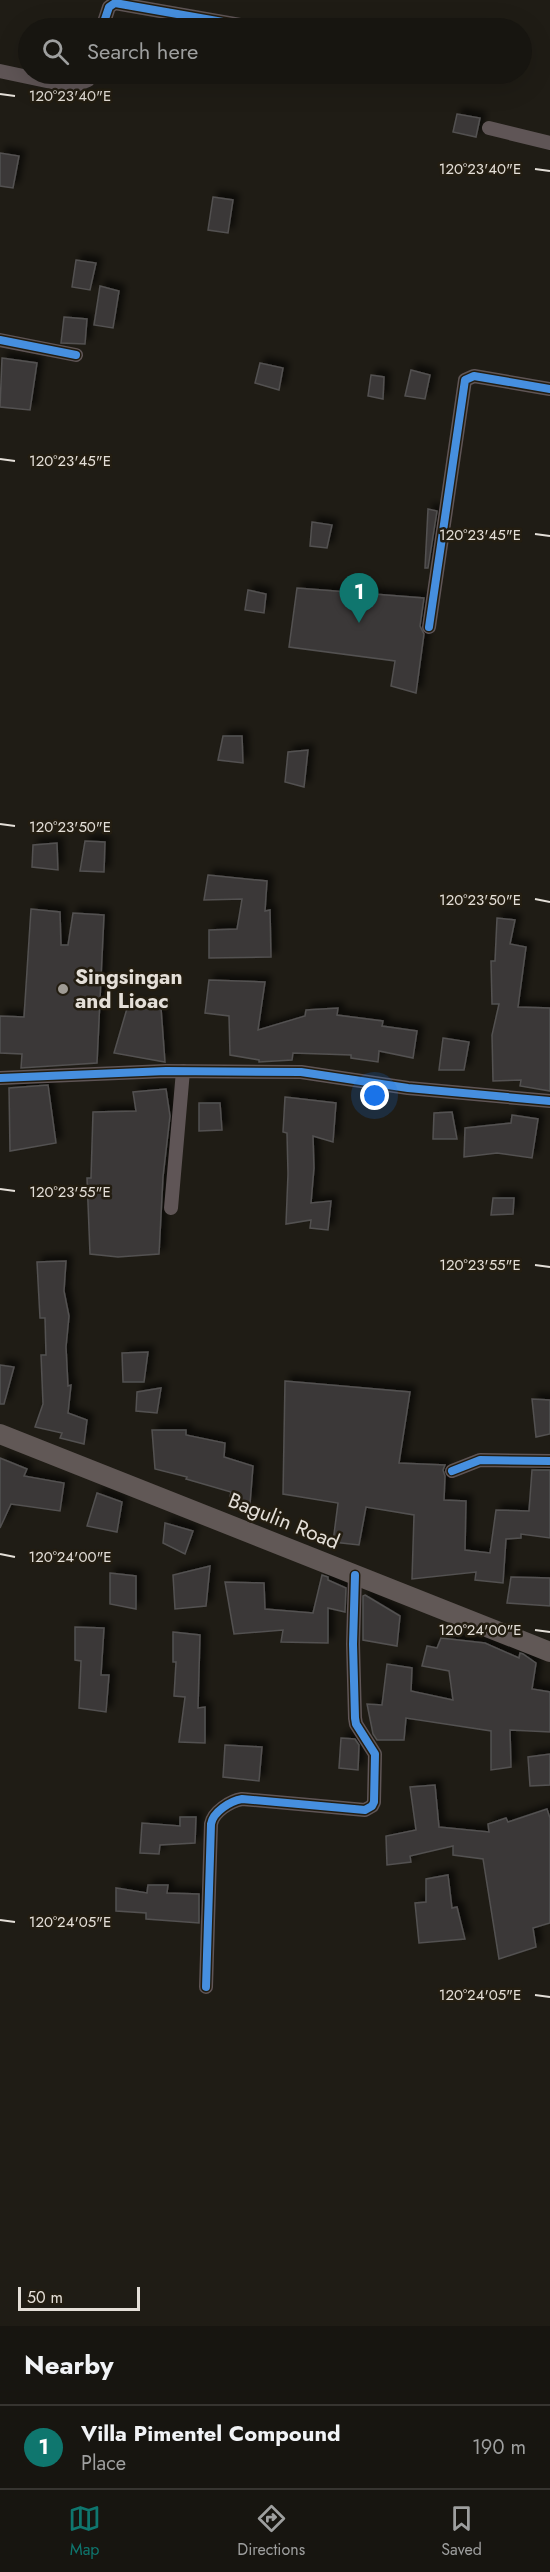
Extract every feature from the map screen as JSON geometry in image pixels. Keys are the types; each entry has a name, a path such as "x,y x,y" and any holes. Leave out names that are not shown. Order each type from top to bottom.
{"main road":[{"name":"Bagulin Road","path":"0,1434 550,1652"}],"street":[{"path":"105,18 109,7 116,3 201,18"},
{"path":"0,71 18,74"},
{"path":"489,128 550,143"},
{"path":"0,340 76,355"},
{"path":"429,627 465,380 474,376 550,389"},
{"path":"171,1208 183,1071"},
{"path":"0,1078 183,1071 301,1072 408,1088 550,1101"},
{"path":"452,1471 480,1460 550,1461"},
{"path":"206,1987 211,1824 214,1815 233,1802 242,1799 365,1810 374,1802 375,1754 356,1724 355,1718 352,1644 355,1575"}],"building":[{"path":"457,114 480,118 476,137 453,132"},
{"path":"0,153 19,156 13,188 0,186"},
{"path":"213,197 233,200 228,233 208,230"},
{"path":"76,260 96,263 90,290 72,287"},
{"path":"100,286 119,291 113,328 94,325"},
{"path":"64,317 87,319 85,344 61,343"},
{"path":"2,358 37,363 30,410 0,407"},
{"path":"260,363 283,368 279,390 255,383"},
{"path":"411,370 430,375 425,399 405,396"},
{"path":"371,375 384,377 383,399 368,396"},
{"path":"428,509 437,511 428,568 425,568"},
{"path":"312,522 332,525 327,548 310,546"},
{"path":"297,588 424,598 420,626 424,634 416,693 391,686 395,661 289,647"},
{"path":"248,590 266,594 264,613 245,610"},
{"path":"223,736 242,736 243,763 218,760"},
{"path":"308,750 304,787 285,782 288,752"},
{"path":"85,841 105,842 104,872 80,871"},
{"path":"57,843 58,870 32,867 33,845"},
{"path":"208,875 267,881 265,911 270,910 271,957 209,958 209,930 237,929 242,899 204,900"},
{"name":"Singsingan and Lioac","path":"31,909 60,912 61,945 68,945 73,913 104,915 97,1063 21,1068 22,1054 0,1053 0,1016 24,1017"},
{"path":"497,918 515,920 510,944 526,947 518,1007 550,1008 550,1091 520,1086 521,1080 493,1081 492,1035 499,1004 492,1004 491,961 495,961"},
{"path":"209,980 265,982 258,1030 305,1016 306,1010 338,1008 337,1015 383,1021 382,1026 417,1031 413,1058 379,1051 378,1062 351,1058 351,1055 293,1053 292,1060 259,1062 259,1060 230,1055 229,1016 205,1013"},
{"path":"128,1005 161,1008 165,1062 114,1053"},
{"path":"443,1038 469,1042 464,1070 439,1070"},
{"path":"48,1085 56,1143 10,1151 9,1088"},
{"path":"166,1089 170,1116 163,1177 159,1254 118,1257 90,1254 87,1178 91,1178 93,1112 136,1111 133,1092"},
{"path":"285,1097 336,1103 333,1142 313,1136 314,1168 311,1203 331,1201 328,1230 310,1228 311,1220 286,1224 288,1174 287,1133 283,1132"},
{"path":"199,1103 220,1103 222,1130 199,1131"},
{"path":"452,1112 457,1139 433,1139 434,1113"},
{"path":"512,1115 538,1119 532,1158 497,1153 464,1157 465,1128 511,1123"},
{"path":"493,1198 514,1198 513,1214 491,1215"},
{"path":"66,1261 64,1291 69,1316 66,1347 68,1386 71,1385 68,1413 87,1420 84,1444 60,1438 62,1433 35,1427 43,1404 41,1355 46,1355 45,1318 40,1318 37,1262"},
{"path":"148,1352 144,1382 123,1382 122,1353"},
{"path":"0,1365 14,1367 4,1404 0,1404"},
{"path":"285,1381 410,1392 399,1463 445,1465 443,1470 444,1500 466,1501 465,1550 490,1553 496,1510 529,1511 532,1470 550,1470 550,1538 521,1534 521,1538 506,1539 503,1583 475,1580 476,1572 412,1579 414,1515 366,1507 359,1545 333,1542 338,1503 283,1494"},
{"path":"161,1388 157,1413 136,1411 137,1392"},
{"path":"532,1399 550,1400 550,1434 536,1437"},
{"path":"152,1430 186,1430 186,1435 225,1443 224,1457 253,1466 250,1504 230,1497 231,1492 155,1469"},
{"path":"0,1458 27,1469 24,1476 64,1483 60,1511 11,1504 0,1528"},
{"path":"97,1493 122,1502 117,1532 87,1526"},
{"path":"165,1523 193,1531 185,1554 163,1543"},
{"path":"210,1566 206,1606 175,1609 173,1575"},
{"path":"110,1573 136,1576 136,1609 110,1604"},
{"path":"322,1575 346,1588 345,1612 328,1608 328,1643 281,1642 283,1630 234,1634 225,1582 264,1583 265,1609 313,1613"},
{"path":"511,1577 550,1578 550,1606 507,1603"},
{"path":"365,1595 400,1616 397,1646 363,1640 363,1596"},
{"path":"75,1627 104,1628 101,1675 109,1675 106,1712 79,1708 81,1661 75,1660"},
{"path":"173,1632 200,1635 198,1708 205,1707 205,1743 179,1742 185,1697 174,1696 176,1662 173,1662"},
{"path":"441,1638 485,1643 519,1658 520,1653 523,1654 536,1663 532,1689 550,1692 550,1732 510,1730 511,1767 491,1770 491,1731 406,1718 404,1740 377,1740 373,1734 367,1704 382,1705 387,1664 412,1668 411,1691 453,1700 449,1671 422,1666 427,1646 437,1648"},
{"path":"341,1738 355,1739 359,1745 358,1770 339,1768"},
{"path":"225,1745 262,1747 259,1781 223,1777"},
{"path":"550,1754 550,1785 530,1786 528,1757"},
{"path":"435,1785 439,1827 489,1832 488,1824 506,1818 508,1822 547,1809 550,1818 550,1923 533,1928 536,1947 499,1959 483,1859 453,1855 453,1846 410,1856 411,1862 387,1865 386,1836 416,1830 410,1787"},
{"path":"180,1817 196,1817 195,1843 160,1845 159,1854 140,1853 142,1823 180,1826"},
{"path":"448,1875 452,1908 457,1907 465,1939 419,1943 415,1903 426,1902 426,1879"},
{"path":"148,1885 168,1885 167,1893 199,1894 199,1923 146,1919 146,1913 116,1911 116,1888 147,1893"}],"cycle path":[{"path":"105,18 109,7 115,3 200,18"},
{"path":"0,340 76,355"},
{"path":"429,627 465,380 474,376 550,389"},
{"path":"0,1078 166,1071 301,1072 408,1088 550,1101"},
{"path":"452,1471 480,1460 550,1461"},
{"path":"206,1987 211,1824 215,1815 227,1805 242,1799 365,1810 374,1802 375,1754 356,1724 355,1718 353,1644 355,1575"}],"place":[{"name":"Villa Pimentel Compound","path":"359,623"},
{"name":"Singsingan and Lioac","path":"63,989"}]}
